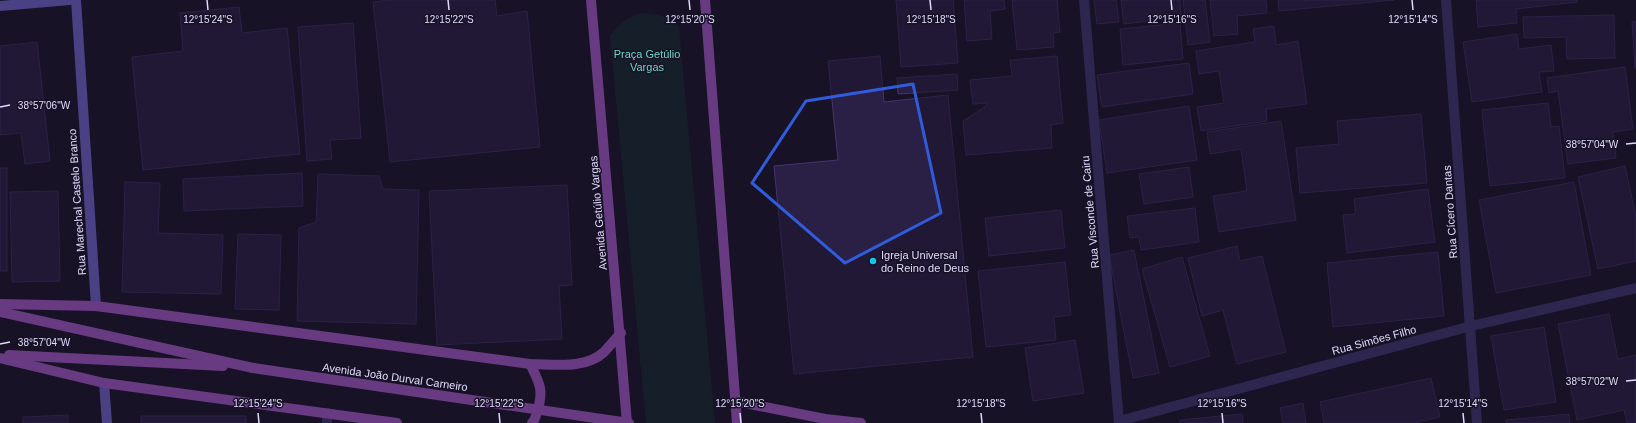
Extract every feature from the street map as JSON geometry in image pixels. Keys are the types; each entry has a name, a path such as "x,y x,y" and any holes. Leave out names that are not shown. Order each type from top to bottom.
{"main road":[{"name":"Avenida Getúlio Vargas","path":"590,0 628,423"},
{"path":"705,0 737,423"},
{"path":"0,304 96,306 530,364 574,365 588,361 603,353 621,333"},
{"name":"Avenida João Durval Carneiro","path":"0,312 253,368 628,423"},
{"name":"Avenida João Durval Carneiro","path":"0,355 253,368"},
{"path":"0,358 104,383 327,418 397,423"},
{"path":"530,364 539,382 541,399 535,420 532,423"},
{"path":"735,401 821,421 861,423"}],"street":[{"path":"0,6 70,0"},
{"name":"Rua Marechal Castelo Branco","path":"76,0 96,306"},
{"name":"Rua Visconde de Cairu","path":"1084,0 1119,422"},
{"name":"Rua Cícero Dantas","path":"1446,0 1477,423"},
{"name":"Rua Simões Filho","path":"1119,422 1471,326 1636,288"},
{"path":"104,383 107,423"}],"highlighted area":[{"path":"913,84 941,213 845,263 752,183 806,101"}],"green space":[{"name":"Praça Getúlio Vargas","path":"642,13 662,16 679,27 715,423 646,423 610,36 624,22"}],"building":[{"path":"390,0 495,0 497,16 527,11 540,147 390,162 373,2"},
{"path":"896,0 953,0 958,63 901,67"},
{"path":"964,0 1004,0 1005,9 990,11 992,39 967,41"},
{"path":"1012,0 1057,0 1060,32 1053,33 1054,47 1017,50"},
{"path":"1094,0 1116,0 1119,22 1097,24"},
{"path":"1121,0 1180,0 1181,17 1124,24"},
{"path":"1183,0 1205,0 1210,42 1188,45"},
{"path":"1210,0 1266,0 1267,13 1237,16 1238,34 1214,36"},
{"path":"1278,0 1394,0 1279,11"},
{"path":"1476,0 1577,0 1577,2 1516,9 1517,23 1478,27"},
{"path":"239,7 242,33 287,28 300,154 143,170 132,57 183,51 180,13"},
{"path":"1614,15 1615,58 1567,59 1566,37 1524,38 1523,17"},
{"path":"1636,21 1636,68 1635,68 1632,22"},
{"path":"353,23 361,138 330,140 332,159 307,161 298,27"},
{"path":"1180,23 1183,59 1123,65 1120,29"},
{"path":"1274,26 1276,45 1298,41 1307,104 1266,109 1267,121 1201,131 1197,107 1224,103 1219,71 1199,74 1196,51 1255,42 1253,29"},
{"path":"1517,34 1519,49 1551,45 1554,71 1539,72 1542,92 1472,102 1463,42"},
{"path":"37,42 50,161 25,164 21,133 0,135 0,46"},
{"name":"Igreja Universal do Reino de Deus","path":"880,56 884,102 948,95 973,357 794,374 774,166 838,160 828,61"},
{"path":"1057,56 1063,123 1051,125 1052,148 966,155 963,121 985,107 987,103 973,104 970,80 1012,76 1010,60"},
{"path":"1189,63 1193,94 1102,107 1097,75"},
{"path":"1625,67 1633,129 1613,132 1616,158 1568,164 1558,91 1549,93 1547,78"},
{"path":"957,74 958,90 898,94 897,78"},
{"path":"1548,103 1551,127 1559,126 1565,178 1490,186 1482,110"},
{"path":"1189,106 1197,160 1107,173 1099,120"},
{"path":"1421,114 1427,183 1300,193 1296,148 1339,144 1337,121"},
{"path":"1281,121 1296,220 1219,232 1213,196 1247,191 1241,149 1210,154 1207,132"},
{"path":"1625,166 1636,217 1636,261 1598,269 1578,177"},
{"path":"1189,167 1193,197 1144,204 1139,174"},
{"path":"0,168 7,168 7,271 0,271"},
{"path":"302,173 303,206 184,211 183,179"},
{"path":"318,174 379,176 383,189 419,190 416,324 297,321 299,228 316,222"},
{"path":"125,182 160,183 158,233 223,235 221,294 122,292"},
{"path":"1574,182 1591,275 1496,293 1479,200"},
{"path":"567,185 572,285 559,286 562,339 437,345 429,191"},
{"path":"1428,189 1435,242 1347,253 1343,215 1356,214 1354,199"},
{"path":"58,191 60,281 12,282 10,192"},
{"path":"1195,208 1199,242 1141,250 1139,237 1130,238 1127,216"},
{"path":"1061,210 1065,248 989,256 985,218"},
{"path":"238,234 281,235 279,310 235,309"},
{"path":"1237,246 1240,261 1262,256 1286,352 1237,364 1223,310 1202,316 1188,258"},
{"path":"1134,250 1159,373 1133,378 1109,255"},
{"path":"1438,252 1444,316 1333,327 1327,263"},
{"path":"1182,257 1210,356 1170,367 1142,269"},
{"path":"1065,262 1071,315 1054,317 1056,340 986,347 978,271"},
{"path":"1609,314 1618,359 1636,355 1636,423 1627,423 1624,410 1577,420 1558,324"},
{"path":"1544,327 1556,402 1504,410 1491,336"},
{"path":"1075,340 1084,393 1033,401 1025,348"},
{"path":"1431,378 1440,417 1414,423 1324,423 1320,402"},
{"path":"1303,403 1306,423 1283,423 1280,408"},
{"path":"1242,414 1243,423 1180,423 1180,420"},
{"path":"1569,414 1570,423 1506,423 1506,420"},
{"path":"68,415 68,423 23,423 23,417"},
{"path":"141,416 246,416 246,423 141,423"}],"place":[{"name":"Igreja Universal do Reino de Deus","path":"873,261"}]}
